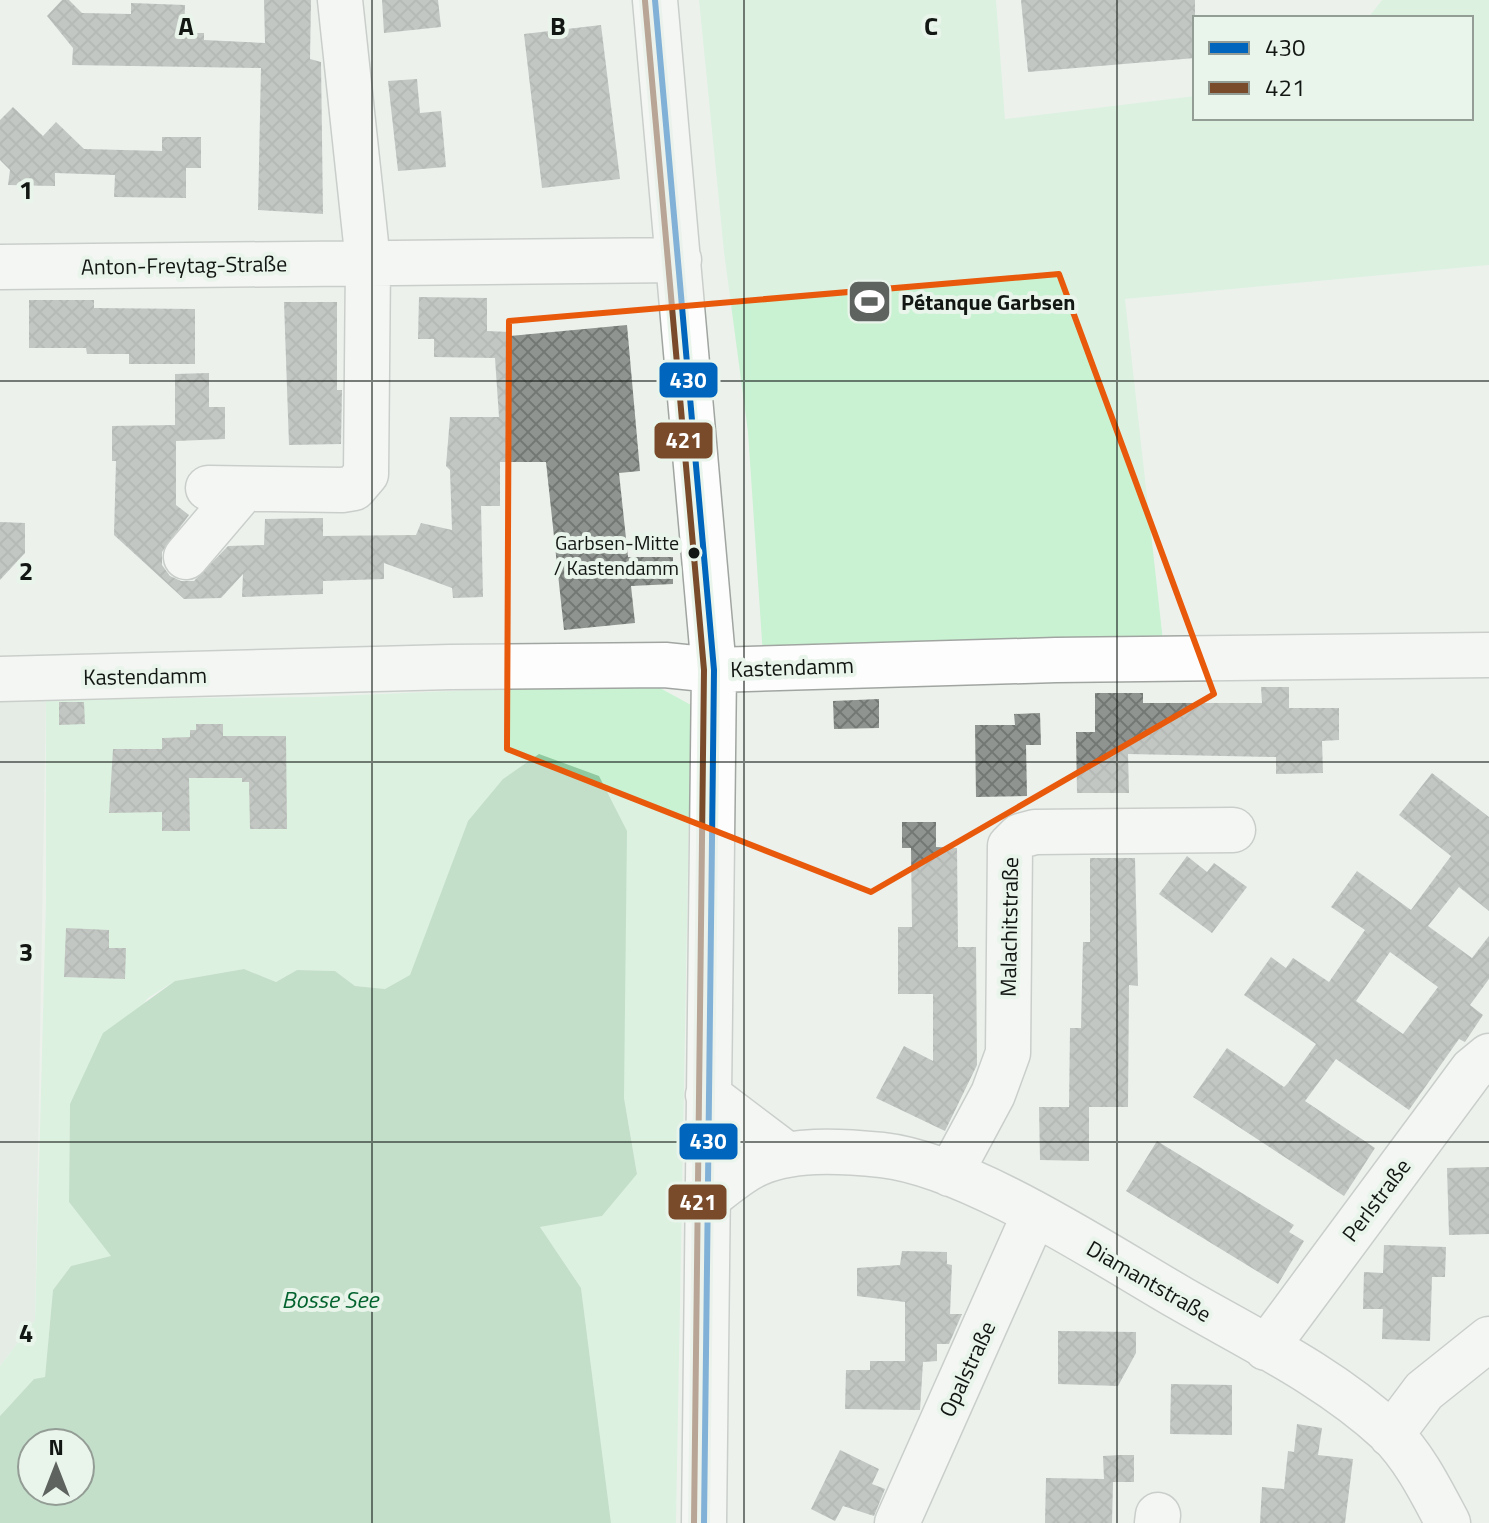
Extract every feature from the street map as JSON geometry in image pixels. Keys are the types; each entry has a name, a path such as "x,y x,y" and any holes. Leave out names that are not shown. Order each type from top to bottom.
{"street":[{"path":"186,557 226,489 342,490 354,488 366,474 368,262 340,0"},
{"path":"655,0 714,670 704,1523"},
{"name":"Anton-Freytag-Straße","path":"0,267 679,260"},
{"name":"Kastendamm","path":"0,679 465,667 665,665 714,670 1056,660 1489,655"},
{"name":"Malachitstraße","path":"950,1174 993,1094 1008,1053 1007,860 1010,846 1020,836 1035,832 1233,830"},
{"name":"Perlstraße","path":"1266,1348 1472,1070 1489,1056"},
{"path":"708,1095 786,1154"},
{"name":"Diamantstraße","path":"707,1199 752,1167 786,1154 882,1155 950,1174 1034,1215 1266,1348 1360,1407 1391,1435 1417,1465 1448,1523"},
{"name":"Opalstraße","path":"897,1523 1034,1215"},
{"path":"1391,1435 1424,1391 1489,1339"}],"highlighted area":[{"path":"1059,274 1214,694 871,892 507,749 509,321"}],"shaded area":[{"path":"699,0 996,0 1005,119 1193,96 1193,120 1473,120 1473,16 1370,16 1382,0 1489,0 1489,265 1125,299 1164,650 763,656 748,432 724,252"},
{"path":"649,682 691,705 676,1523 611,1523 581,1288 540,1227 602,1216 637,1173 624,1098 468,821 411,975 385,989 355,986 335,971 297,970 276,982 244,969 175,981 148,998 70,1104 69,1202 112,1256 71,1266 53,1290 45,1377 34,1379 0,1416 0,1366 35,1320 46,899 46,699 314,697"},
{"path":"0,697 46,699 35,1320 0,1366"}],"water":[{"name":"Bosse See","path":"539,754 599,776 627,831 624,1098 637,1174 602,1216 540,1227 581,1288 611,1523 0,1523 0,1416 34,1379 45,1377 53,1290 71,1266 111,1256 69,1202 70,1104 103,1033 175,981 244,969 276,982 297,970 335,971 355,986 385,989 410,975 468,821 503,779"}],"building":[{"path":"62,0 69,0 82,13 131,14 131,3 185,5 184,33 204,33 204,40 265,43 264,0 311,0 310,59 321,62 323,214 258,210 261,68 72,65 73,48 47,16"},
{"path":"382,0 438,0 441,27 384,33"},
{"path":"1021,0 1195,0 1193,58 1028,72"},
{"path":"601,25 620,179 542,188 524,34"},
{"path":"417,79 420,113 441,111 446,167 398,171 388,81"},
{"path":"13,107 43,136 56,122 84,149 162,151 162,137 201,137 201,168 186,168 186,198 114,197 115,175 55,173 55,186 8,185 10,170 0,160 0,120"},
{"path":"419,297 487,298 487,331 510,332 510,336 627,325 640,471 619,473 628,557 673,557 673,584 631,586 635,623 564,630 546,462 500,462 500,506 481,506 483,597 453,598 452,588 384,563 384,579 323,581 323,594 242,597 243,574 221,598 184,599 114,535 116,461 112,461 112,426 175,425 175,374 209,373 209,407 225,407 225,439 176,441 176,505 189,515 162,552 162,565 170,576 181,581 194,581 228,546 264,545 265,519 323,518 323,536 416,535 421,523 452,530 450,470 446,466 450,417 499,417 495,358 434,357 434,339 418,339"},
{"path":"29,300 94,300 94,308 195,309 195,364 129,364 129,354 87,354 86,348 29,348"},
{"path":"284,302 337,302 337,390 342,390 341,444 289,445"},
{"path":"0,522 25,523 25,553 0,580"},
{"path":"1261,687 1289,687 1289,708 1339,708 1339,740 1322,741 1323,773 1276,774 1276,757 1128,754 1129,793 1077,793 1076,732 1095,732 1095,693 1143,693 1143,703 1262,703"},
{"path":"879,699 879,728 834,729 833,701"},
{"path":"59,702 84,702 85,724 59,725"},
{"path":"1040,713 1041,745 1026,745 1027,796 976,797 975,725 1015,725 1014,714"},
{"path":"196,724 223,724 223,736 286,736 287,829 250,829 249,782 242,782 242,778 189,778 190,831 162,831 162,812 109,813 113,749 162,749 162,738 190,737 190,730 196,730"},
{"path":"1432,773 1489,817 1489,911 1459,887 1428,926 1472,958 1489,936 1489,979 1470,1005 1483,1015 1465,1042 1459,1039 1409,1110 1336,1059 1305,1101 1375,1148 1344,1196 1193,1097 1227,1048 1284,1087 1288,1083 1316,1044 1244,995 1271,957 1286,968 1293,958 1329,982 1365,930 1331,907 1357,871 1411,910 1451,856 1399,815","holes":["1390,952 1438,987 1403,1034 1356,1001"]},
{"path":"902,822 936,822 936,847 957,848 958,947 976,947 977,1065 945,1131 876,1098 904,1046 933,1061 933,994 898,994 898,927 912,927 911,848 902,848"},
{"path":"1187,856 1207,872 1214,863 1247,887 1212,933 1159,894"},
{"path":"1090,858 1135,858 1138,986 1129,985 1128,1107 1089,1107 1089,1161 1040,1160 1039,1107 1069,1107 1070,1028 1081,1028 1083,942 1090,942"},
{"path":"66,928 109,930 109,948 126,948 125,979 64,977"},
{"path":"1157,1141 1294,1225 1289,1232 1304,1241 1278,1284 1126,1191"},
{"path":"1489,1167 1489,1234 1449,1235 1447,1168"},
{"path":"1384,1245 1446,1247 1445,1277 1432,1277 1430,1341 1382,1339 1383,1309 1363,1309 1364,1272 1383,1273"},
{"path":"902,1251 947,1252 947,1264 952,1265 950,1314 962,1314 949,1344 937,1344 937,1361 923,1362 920,1410 845,1409 846,1370 870,1370 870,1361 905,1361 905,1302 857,1296 857,1268 900,1265"},
{"path":"1058,1331 1136,1332 1136,1353 1118,1386 1058,1384"},
{"path":"1171,1384 1232,1385 1232,1435 1170,1434"},
{"path":"1297,1424 1322,1428 1318,1455 1353,1459 1345,1523 1260,1523 1262,1487 1284,1489 1288,1451 1294,1452"},
{"path":"840,1450 879,1469 872,1484 885,1489 874,1516 843,1506 835,1521 811,1509"},
{"path":"1134,1455 1134,1482 1113,1482 1112,1523 1045,1523 1046,1478 1104,1479 1103,1456"}],"transit line":[{"name":"430","path":"655,0 714,670 704,1523"},
{"name":"421","path":"645,1 704,670 694,1523"}],"place":[{"name":"Pétanque Garbsen","path":"870,302"},
{"name":"Garbsen-Mitte / Kastendamm","path":"694,553"}]}
